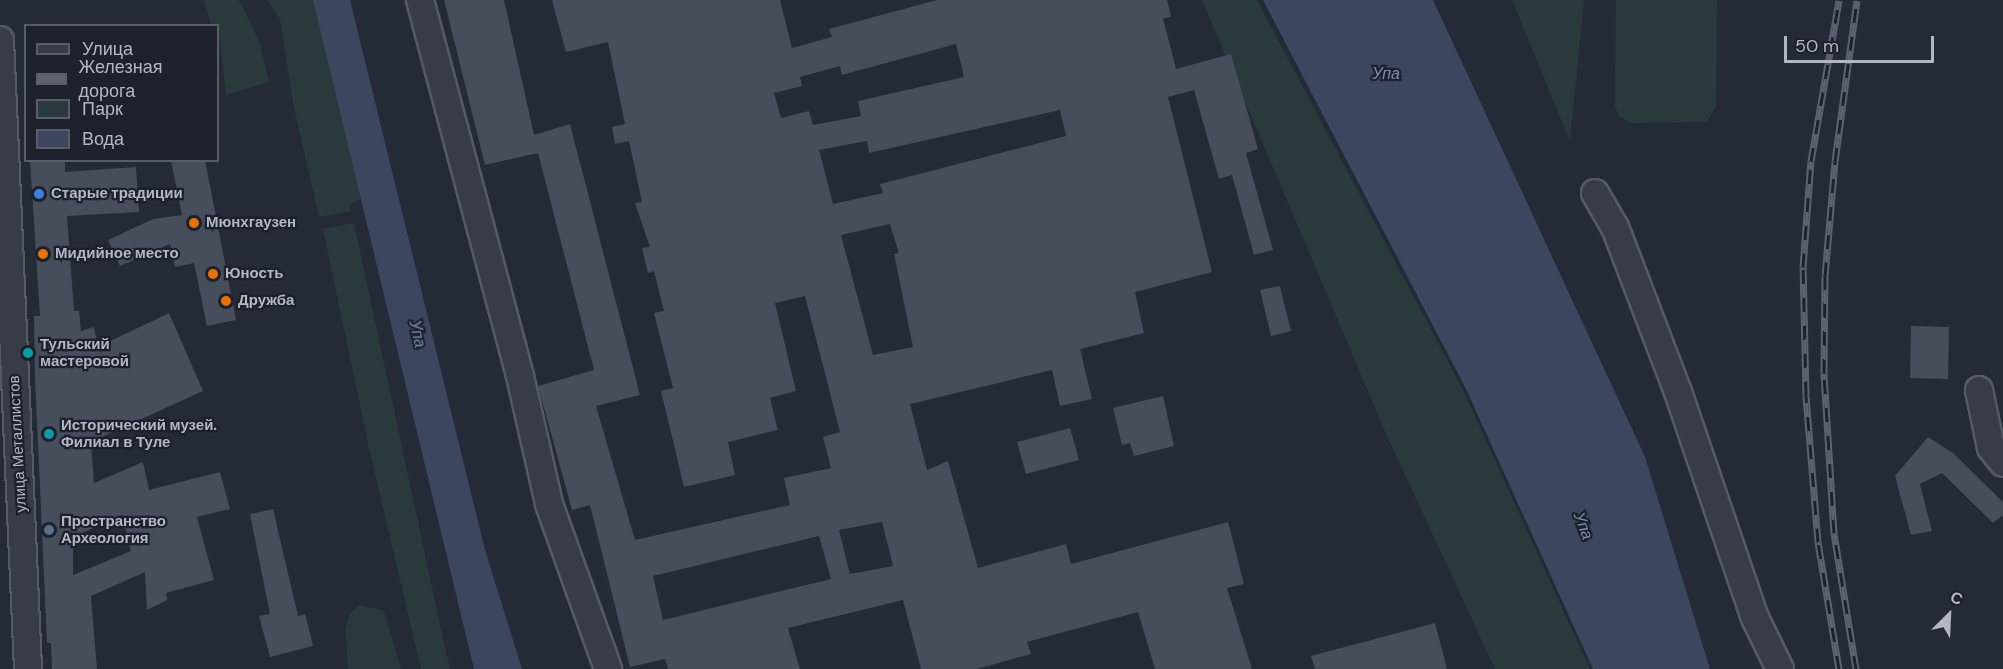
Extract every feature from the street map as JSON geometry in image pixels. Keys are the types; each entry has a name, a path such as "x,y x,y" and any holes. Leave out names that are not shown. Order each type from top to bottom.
{"street":[{"path":"420,0 520,376 549,504 608,669"},
{"name":"улица Металлистов","path":"0,40 9,432 28,669"},
{"path":"1594,193 1615,227 1678,392 1755,618 1780,669"},
{"path":"1979,390 1991,447 2003,463"}],"green space":[{"path":"204,0 238,0 260,44 269,82 226,95 219,24 211,24"},
{"path":"267,0 313,0 361,199 350,204 351,211 319,217 293,103 280,19"},
{"path":"1202,0 1257,0 1464,392 1590,669 1495,669 1387,436"},
{"path":"1512,0 1584,0 1570,141"},
{"path":"1616,0 1717,0 1716,106 1707,122 1631,123 1620,117 1615,107"},
{"path":"354,223 450,669 421,669 369,448 323,229"},
{"path":"360,605 384,611 401,669 348,669 345,629 350,613"}],"water":[{"name":"Упа","path":"313,0 350,0 485,550 522,669 474,669"},
{"name":"Упа","path":"1263,0 1433,0 1645,457 1710,669 1593,669 1466,389"}],"building":[{"path":"444,0 504,0 534,135 570,124 640,395 596,406 635,540 790,505 784,478 831,468 823,437 840,432 805,296 775,303 796,391 770,398 778,430 728,442 735,475 684,487 661,391 673,388 654,313 664,311 654,271 648,273 642,248 650,247 635,203 642,202 629,141 615,144 612,127 625,124 608,42 566,52 552,0 780,0 792,48 832,37 829,29 937,0 1167,0 1171,17 1163,18 1176,69 1231,54 1258,149 1246,153 1273,250 1254,255 1232,175 1219,179 1194,90 1168,97 1212,272 1135,292 1144,333 1080,349 1092,399 1060,406 1052,370 910,404 927,470 948,461 978,568 1066,544 1071,564 1228,522 1244,584 1227,588 1252,669 1155,669 1138,612 1027,642 1031,654 977,669 921,669 903,600 788,628 800,669 668,669 665,659 630,667 590,505 572,510 538,386 594,370 538,153 485,165","holes":["956,44 964,77 858,101 861,116 813,125 809,111 781,118 774,93 802,86 800,77 840,66 842,75","1060,110 1066,136 880,184 883,193 833,204 819,150 867,141 869,153","890,224 899,253 894,254 913,347 873,355 841,235","882,522 893,566 850,574 839,530","819,536 831,579 663,620 653,576"]},
{"path":"30,162 65,162 65,172 136,167 139,212 67,216 74,311 79,311 81,331 94,327 98,347 169,313 203,391 91,442 94,483 143,462 149,490 220,472 230,509 197,517 214,580 166,593 167,600 147,610 145,572 91,596 97,669 52,669 51,643 47,643 34,316 40,316","holes":["122,515 131,551 73,575 73,537"]},
{"path":"171,162 205,162 236,320 207,326 194,263 175,267 170,244 120,266 108,240 153,219 182,215"},
{"path":"1280,286 1291,331 1271,336 1260,290"},
{"path":"1911,326 1949,327 1948,379 1910,378"},
{"path":"1163,396 1174,446 1134,456 1130,443 1122,445 1113,408"},
{"path":"1070,428 1079,460 1026,474 1017,442"},
{"path":"1928,437 1953,453 2003,502 2003,515 1993,523 1942,473 1920,484 1932,531 1911,535 1895,476"},
{"path":"273,509 298,616 305,614 313,646 270,657 259,616 270,614 250,514"},
{"path":"1435,623 1447,669 1315,669 1311,656"}],"railway":[{"path":"1839,0 1811,161 1803,267 1806,395 1818,542 1839,669"},
{"path":"1856,669 1834,533 1824,373 1825,276 1835,161 1857,0"}],"place":[{"name":"Старые традиции","path":"39,194"},
{"name":"Мюнхгаузен","path":"194,223"},
{"name":"Мидийное место","path":"43,254"},
{"name":"Юность","path":"213,274"},
{"name":"Дружба","path":"226,301"},
{"name":"Тульский мастеровой","path":"28,353"},
{"name":"Исторический музей. Филиал в Туле","path":"49,434"},
{"name":"Пространство Археология","path":"49,530"}]}
